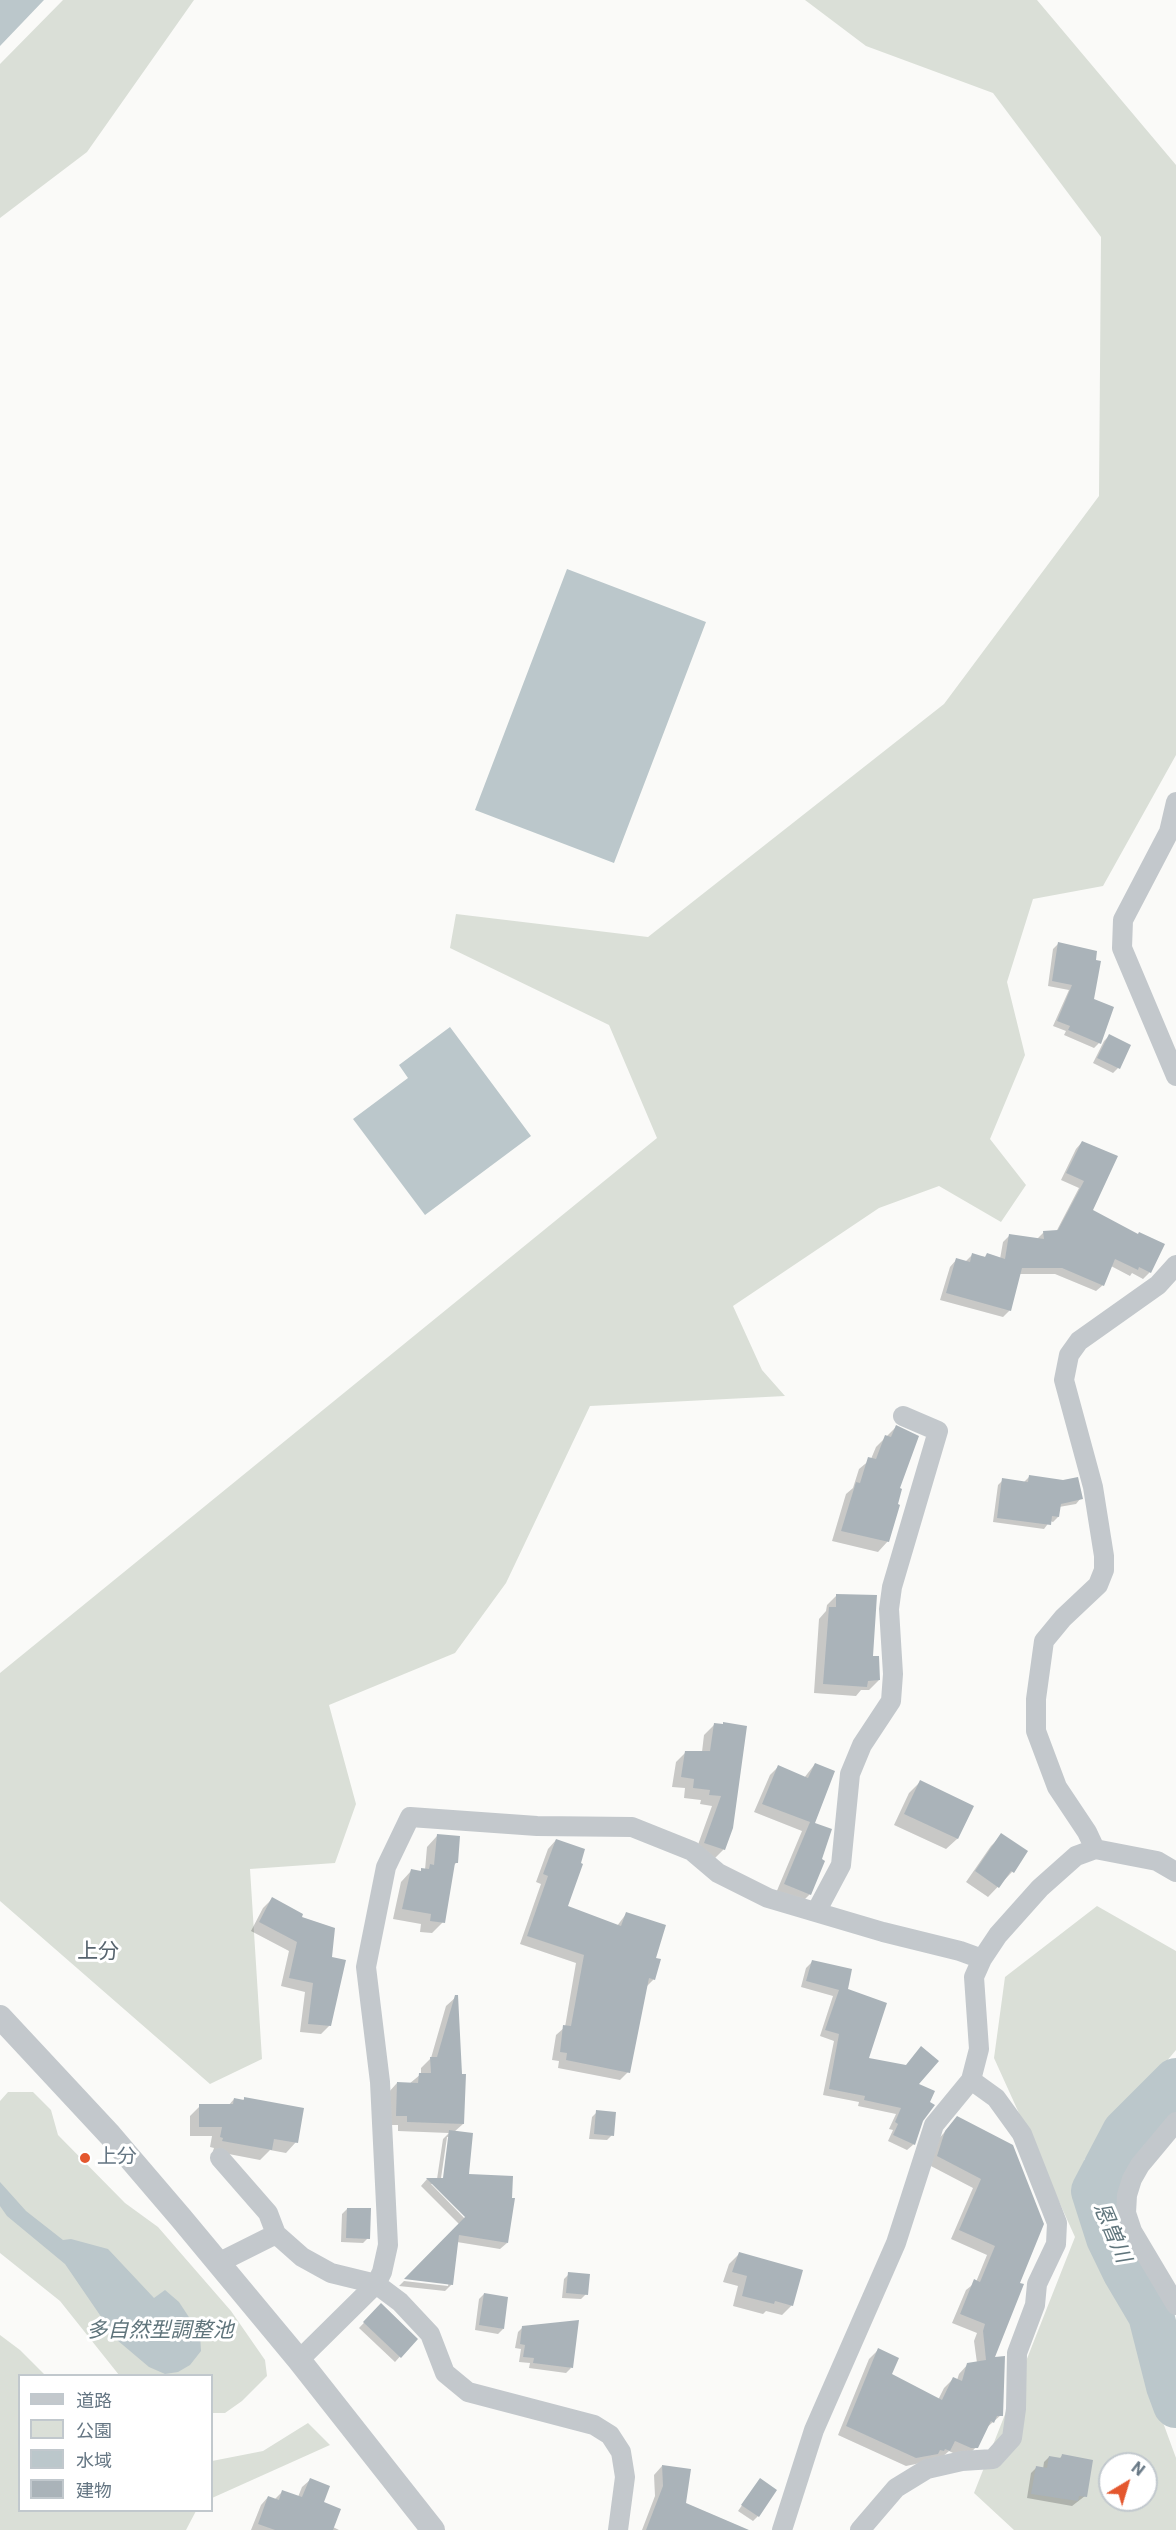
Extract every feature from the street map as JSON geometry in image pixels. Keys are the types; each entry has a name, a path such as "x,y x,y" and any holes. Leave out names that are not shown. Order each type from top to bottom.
{"street":[{"path":"1176,802 1168,832 1123,920 1122,948 1176,1076"},
{"path":"1095,1849 1088,1832 1057,1787 1036,1731 1036,1699 1044,1641 1063,1618 1098,1585 1104,1570 1104,1556 1093,1487 1064,1380 1070,1356 1079,1341 1158,1285 1176,1265"},
{"path":"816,1912 841,1864 850,1774 862,1745 891,1701 894,1674 889,1609 892,1587 938,1431 903,1416"},
{"path":"299,2360 376,2284 382,2272 388,2246 380,2082 366,1967 386,1866 410,1817 537,1826 632,1827 692,1851 718,1873 768,1898 982,1959"},
{"path":"782,2530 814,2430 896,2242 934,2125 971,2080 979,2049 974,1977 982,1959 998,1935 1040,1888 1076,1856 1095,1849 1157,1862 1176,1872"},
{"path":"0,2017 110,2135 299,2360 433,2530"},
{"path":"860,2530 896,2488 927,2469 962,2461 993,2459 1012,2438 1016,2409 1017,2353 1035,2305 1037,2284 1056,2244 1057,2223 1022,2134 996,2098 971,2080"},
{"path":"1176,2122 1140,2165 1132,2179 1127,2195 1126,2212 1132,2231 1176,2305"},
{"path":"220,2158 268,2213 276,2234 302,2257 331,2273 376,2284 399,2302 430,2334 445,2373 468,2392 594,2425 610,2435 621,2452 625,2477 618,2530"},
{"path":"218,2263 276,2234"}],"green space":[{"path":"63,0 194,0 87,152 0,218 0,64"},
{"path":"805,0 1037,0 1176,165 1176,755 1103,886 1033,899 1007,982 1025,1055 990,1139 1026,1185 1001,1222 939,1186 879,1208 733,1306 762,1370 785,1396 590,1406 506,1583 455,1653 329,1705 356,1804 335,1863 250,1869 262,2059 210,2084 0,1901 0,1673 657,1138 609,1025 450,948 456,914 648,937 944,704 1099,496 1101,237 993,93 866,46"},
{"path":"1097,1906 1176,1951 1176,2050 1084,2160 1142,2365 1176,2458 1176,2530 1014,2530 974,2493 1075,2237 994,2058 1005,1977"},
{"path":"8,2092 33,2092 51,2110 58,2135 125,2203 158,2227 231,2311 265,2360 267,2376 242,2401 225,2413 213,2413 213,2374 118,2374 60,2301 0,2253 0,2101"},
{"path":"0,2335 20,2350 44,2374 18,2374 18,2512 195,2512 186,2530 0,2530"},
{"path":"308,2423 330,2445 213,2498 213,2461 263,2451"}],"water":[{"path":"0,0 44,0 0,46"},
{"path":"567,569 706,622 614,863 475,810"},
{"path":"450,1027 531,1136 425,1215 353,1119 408,1078 399,1065"},
{"name":"多自然型調整池","path":"0,2182 26,2211 63,2240 71,2239 108,2249 154,2298 165,2290 179,2302 200,2334 201,2351 190,2365 178,2372 165,2374 149,2367 117,2340 65,2264 7,2216 0,2206"}],"building":[{"path":"1058,942 1097,951 1096,960 1101,961 1094,999 1114,1007 1101,1044 1068,1030 1070,1026 1057,1021 1072,985 1052,981"},
{"path":"1109,1034 1131,1045 1120,1069 1097,1058"},
{"path":"1082,1141 1118,1156 1093,1210 1138,1234 1139,1232 1165,1244 1151,1273 1139,1267 1138,1270 1115,1259 1104,1286 1062,1268 1022,1268 1011,1311 946,1293 956,1258 970,1262 972,1253 985,1257 987,1253 1005,1259 1009,1234 1044,1239 1043,1231 1058,1230 1084,1181 1066,1173"},
{"path":"896,1425 919,1436 900,1488 902,1489 898,1504 900,1505 889,1542 841,1531 856,1482 860,1483 868,1457 876,1459 885,1435 891,1437"},
{"path":"1029,1475 1063,1480 1078,1477 1083,1499 1061,1504 1059,1517 1052,1516 1051,1525 997,1518 1002,1478 1028,1482"},
{"path":"836,1594 877,1595 873,1656 879,1656 880,1680 868,1681 867,1687 823,1684 829,1607 836,1607"},
{"path":"723,1722 747,1726 733,1828 725,1850 704,1843 721,1796 709,1795 710,1790 693,1788 694,1779 681,1777 685,1751 710,1751 714,1723 723,1724"},
{"path":"815,1763 835,1771 815,1823 832,1829 822,1859 825,1861 811,1895 784,1884 810,1822 762,1804 778,1765 808,1778"},
{"path":"920,1780 974,1806 958,1839 904,1814"},
{"path":"1001,1833 1028,1851 1014,1873 1011,1871 999,1888 975,1871"},
{"path":"437,1834 460,1836 458,1863 455,1863 445,1923 430,1921 431,1914 402,1909 411,1869 421,1871 421,1868 429,1869 430,1864 434,1865"},
{"path":"556,1839 585,1849 581,1863 583,1864 568,1906 621,1926 626,1912 666,1925 656,1958 661,1959 655,1980 649,1978 630,2073 566,2060 567,2053 560,2052 563,2025 571,2026 584,1955 527,1936 548,1876 543,1874"},
{"path":"272,1897 303,1914 302,1917 335,1928 332,1957 346,1960 331,2026 308,2024 313,1983 289,1978 297,1942 259,1922"},
{"path":"812,1960 852,1969 848,1989 887,2003 869,2058 906,2065 921,2046 939,2061 919,2084 935,2091 930,2102 935,2105 923,2121 915,2145 893,2135 901,2108 864,2100 865,2096 829,2089 839,2034 825,2030 839,1990 806,1981"},
{"path":"455,1995 458,1995 462,2074 466,2074 464,2124 407,2122 407,2116 396,2116 397,2082 418,2083 419,2073 431,2073 430,2057 437,2057"},
{"path":"244,2097 304,2108 298,2143 274,2139 272,2150 222,2141 223,2138 220,2137 222,2127 199,2127 199,2104 233,2104 234,2098 244,2100"},
{"path":"596,2110 616,2112 614,2136 594,2134"},
{"path":"957,2116 1013,2145 1044,2224 1020,2283 1024,2284 995,2357 1005,2356 1003,2416 997,2416 994,2423 991,2421 978,2448 971,2448 955,2441 950,2451 940,2450 938,2454 916,2458 846,2426 878,2348 899,2358 892,2374 942,2400 953,2377 962,2381 967,2363 986,2360 983,2331 985,2324 960,2314 974,2279 980,2282 995,2246 959,2230 981,2179 937,2156 945,2131"},
{"path":"449,2130 473,2133 469,2174 513,2176 512,2198 515,2198 508,2243 459,2235 453,2285 404,2279 465,2217 426,2178 443,2178"},
{"path":"347,2208 371,2208 370,2239 346,2238"},
{"path":"739,2252 803,2270 793,2306 742,2296 747,2276 732,2272"},
{"path":"568,2272 590,2274 588,2295 566,2293"},
{"path":"484,2293 508,2297 504,2329 479,2325"},
{"path":"381,2303 418,2339 401,2358 363,2322"},
{"path":"579,2320 573,2368 533,2363 534,2358 523,2357 525,2345 520,2344 522,2326"},
{"path":"1062,2454 1093,2460 1087,2497 1079,2496 1078,2501 1031,2494 1036,2466 1047,2468 1049,2456 1061,2458"},
{"path":"662,2465 691,2469 686,2503 749,2530 646,2530 663,2486"},
{"path":"310,2478 330,2486 324,2502 341,2509 333,2530 275,2530 258,2524 268,2496 279,2500 282,2490 302,2497"},
{"path":"760,2478 777,2490 759,2517 741,2505"}],"waterway":[{"name":"恩曽川","path":"1176,2081 1125,2132 1094,2191 1109,2238 1151,2315 1176,2405"}],"place":[{"name":"上分","path":"85,2158"}],"district":[{"name":"上分","path":"98,1953"}]}
